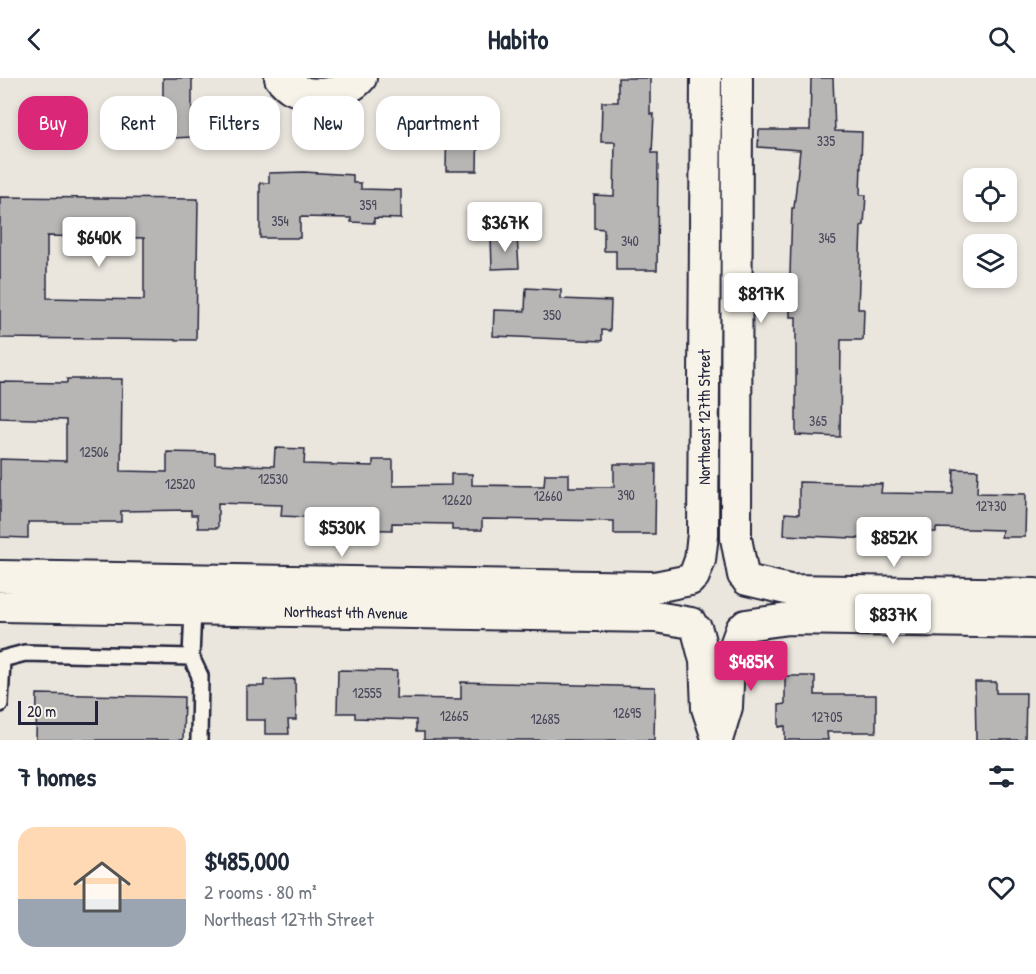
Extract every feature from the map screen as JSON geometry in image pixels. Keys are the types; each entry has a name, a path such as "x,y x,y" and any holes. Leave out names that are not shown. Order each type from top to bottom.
{"street":[{"path":"280,78 291,88 328,93 346,89 361,78"},
{"name":"Northeast 127th Street","path":"692,578 700,560 703,534 706,78"},
{"name":"Northeast 127th Street","path":"737,78 736,526 745,578"},
{"path":"717,739 707,708 705,661 694,627 684,606 686,588 692,578 703,569 724,566 745,578 790,590 1036,594"},
{"name":"Northeast 4th Avenue","path":"0,576 655,587 692,578"},
{"path":"717,739 727,708 729,662 754,607 752,588 745,578"},
{"path":"317,611 318,581"},
{"name":"Northeast 4th Avenue","path":"0,606 656,616 694,627"},
{"path":"694,627 719,637 731,635 743,627 788,619 1036,623"}],"lane":[{"path":"193,609 191,657 200,676 199,740"},
{"path":"0,704 2,659 25,653 191,657"}],"building":[{"path":"163,78 192,78 192,96 189,96 189,137 177,138 177,96 163,96"},
{"path":"618,78 650,78 650,114 654,114 652,153 658,153 657,270 616,270 616,251 604,251 604,229 594,228 594,195 614,196 615,142 601,142 602,102 618,102"},
{"path":"811,78 833,78 835,131 862,132 860,195 866,195 864,225 861,226 858,309 864,309 863,340 841,340 840,437 796,435 796,317 790,317 790,274 792,208 794,208 800,150 758,147 759,130 810,130"},
{"path":"446,150 477,150 477,171 446,171"},
{"path":"304,172 353,175 353,183 361,183 361,189 401,190 401,219 374,218 374,223 351,222 351,218 300,217 300,238 260,238 260,183 269,183 269,173"},
{"path":"0,197 198,199 196,340 0,338","holes":["47,236 144,238 144,300 47,298"]},
{"path":"517,236 519,268 492,269 491,237"},
{"path":"526,288 561,290 561,299 611,301 610,331 602,330 602,341 493,336 494,310 525,311"},
{"path":"67,379 122,379 121,471 167,472 167,452 215,453 215,464 274,466 275,448 305,449 304,464 373,466 373,460 393,460 393,486 451,485 451,474 472,474 472,485 544,486 545,474 569,474 569,487 614,487 614,464 656,464 655,534 614,534 614,521 482,519 482,530 452,530 452,524 392,523 392,530 328,529 328,518 281,516 282,505 218,503 218,528 198,528 197,515 191,515 191,510 121,511 121,522 28,522 28,538 0,537 0,459 66,461 66,420 0,418 0,382 67,383"},
{"path":"954,469 978,470 977,493 1026,494 1025,537 1001,537 1002,530 936,528 936,532 920,532 920,541 784,535 785,513 799,514 799,482 882,484 881,493 953,494"},
{"path":"338,670 397,671 396,698 461,699 461,682 655,687 654,740 424,740 424,732 416,732 416,720 355,718 355,713 337,713"},
{"path":"785,676 815,676 815,695 876,695 876,732 827,732 828,740 785,740 785,726 779,727 779,705 785,704"},
{"path":"295,679 296,720 288,720 289,734 265,734 265,720 246,720 246,686 264,686 264,680"},
{"path":"975,682 996,682 996,693 1026,693 1025,740 976,740"},
{"path":"37,694 184,697 183,740 36,740"}]}
